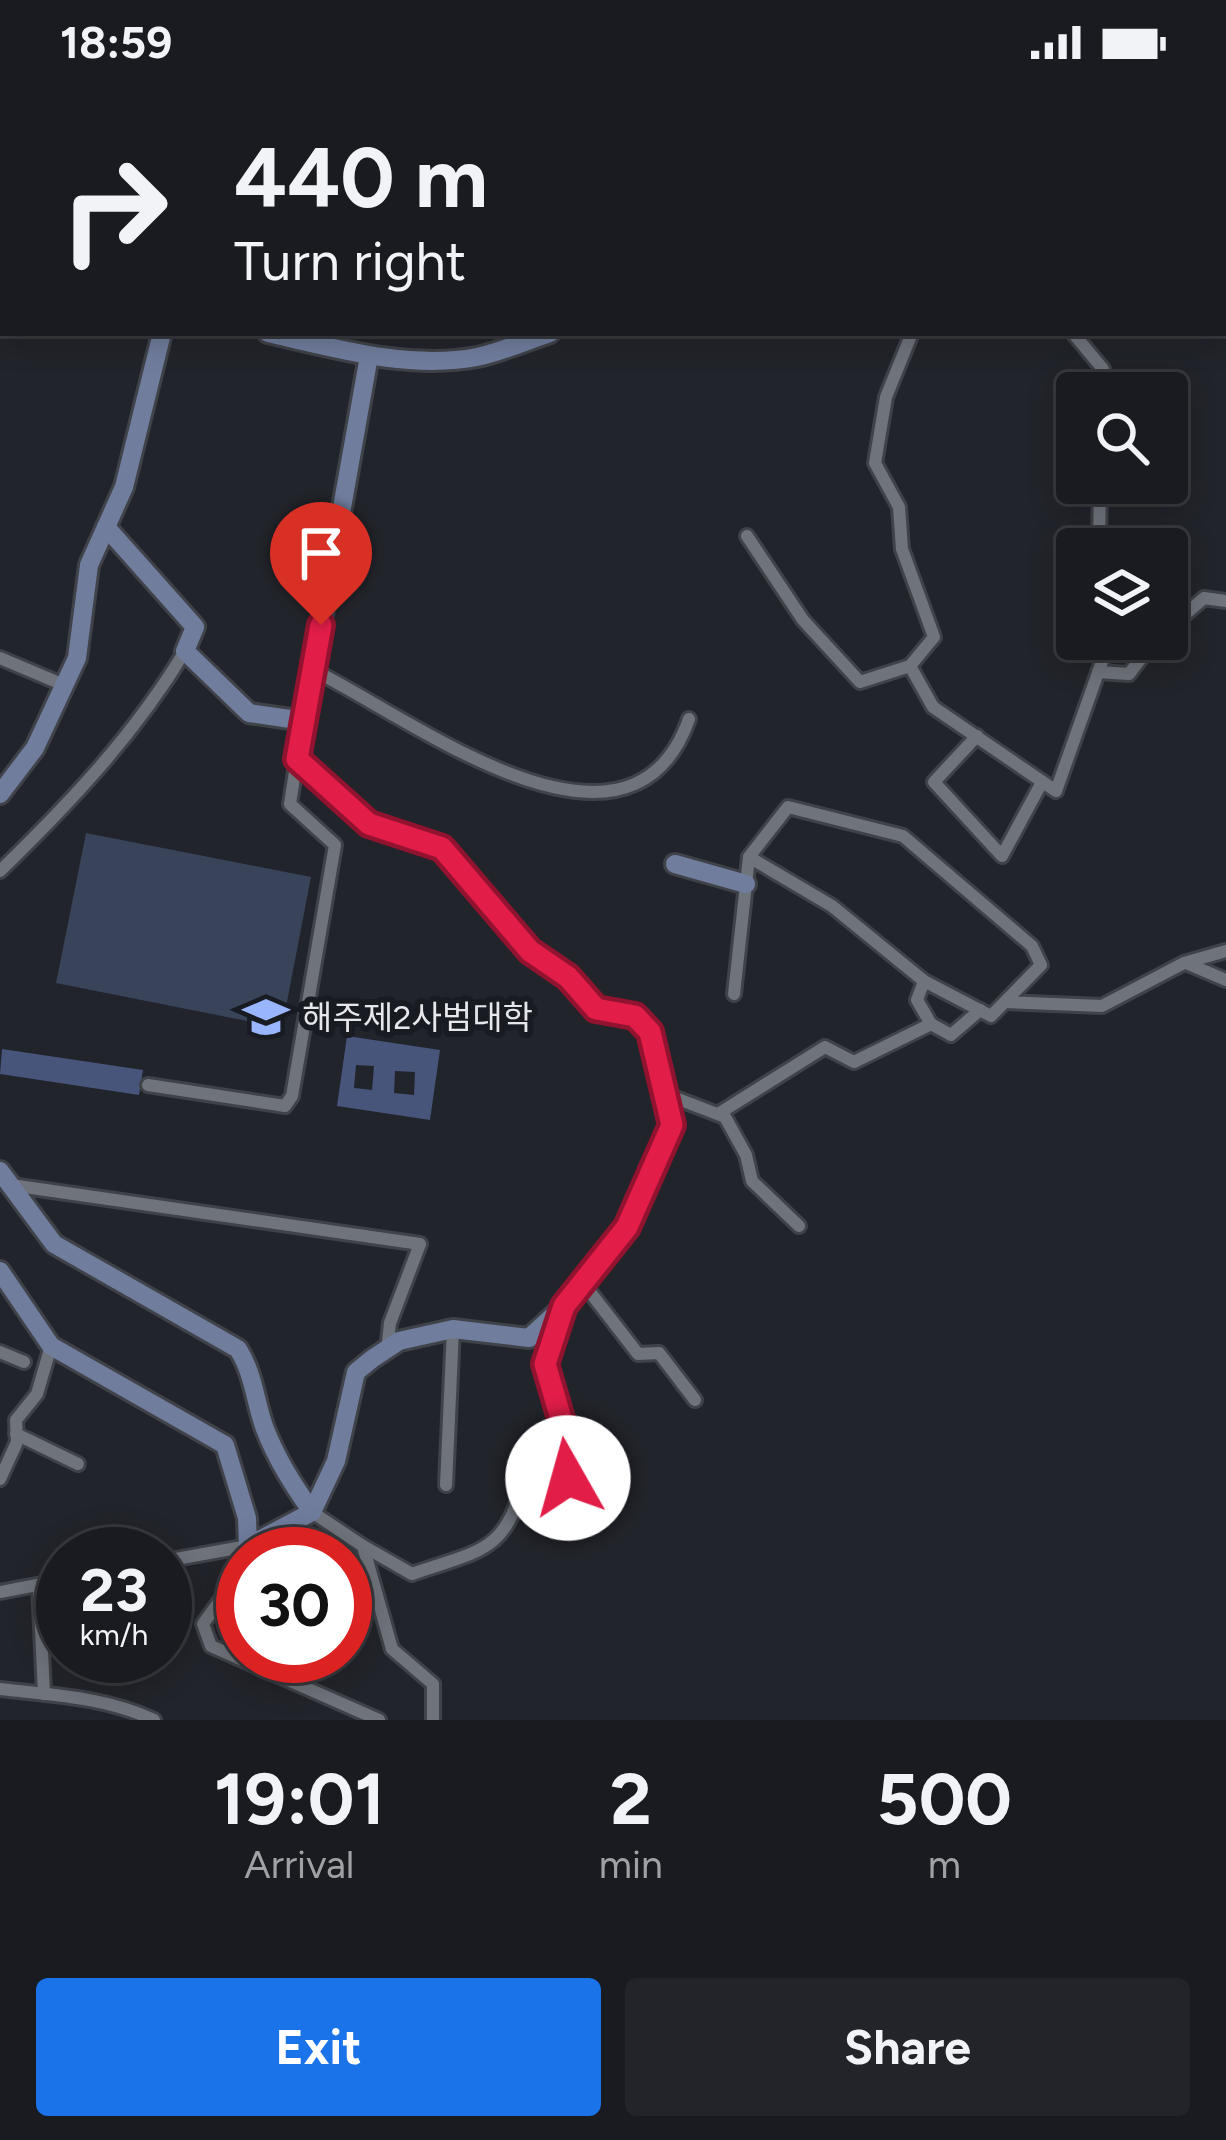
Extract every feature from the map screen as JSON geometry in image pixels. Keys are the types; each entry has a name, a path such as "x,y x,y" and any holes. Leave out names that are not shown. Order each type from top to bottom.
{"street":[{"path":"0,794 35,748 77,658 89,565 124,487 160,336"},
{"path":"281,336 369,356 475,357 541,336"},
{"path":"747,536 803,620 860,682 910,666 934,637 902,549 899,507 875,463 886,397 911,336"},
{"path":"1076,336 1103,372"},
{"path":"148,1084 285,1106 292,1096 335,845 290,804 369,356"},
{"path":"0,871 77,796 156,700 195,627 106,527"},
{"path":"1188,612 1204,598 1226,601"},
{"path":"185,651 249,712 304,721"},
{"path":"0,658 64,685"},
{"path":"910,666 933,707 1056,791 1102,660"},
{"path":"1098,672 1129,674 1140,660"},
{"path":"313,670 478,760 558,791 602,794 645,784 678,750 689,719"},
{"path":"977,736 934,782 1002,856 1041,784"},
{"path":"287,1527 312,1512 336,1461 356,1372 399,1341 453,1329 529,1338 564,1306 627,1227 672,1125 650,1032 635,1016 596,1009 568,977 530,951 442,848 369,824 297,759"},
{"path":"734,994 749,857 788,807 903,836 1032,946 1041,965 991,1016 925,981 832,906 749,857"},
{"path":"675,864 746,884"},
{"path":"1006,1002 1102,1006 1184,963 1226,951"},
{"path":"1184,963 1226,980"},
{"path":"925,981 917,1000 931,1024 951,1035 980,1010"},
{"path":"718,1114 824,1048 854,1062 931,1024"},
{"path":"665,1094 724,1117 746,1155 752,1181 799,1226"},
{"path":"5,1178 420,1244 391,1323 387,1351"},
{"path":"5,1178 54,1244 238,1349 249,1365 271,1442 312,1512 334,1527"},
{"path":"0,1270 51,1346 225,1445 246,1527"},
{"path":"583,1282 638,1354 659,1354 695,1400"},
{"path":"372,1551 412,1574 492,1546 515,1516 524,1478 568,1478 562,1422 545,1364 564,1306"},
{"path":"446,1485 453,1329"},
{"path":"0,1478 16,1434 16,1420 37,1394 51,1346"},
{"path":"0,1352 24,1362"},
{"path":"16,1434 78,1464"},
{"path":"372,1578 392,1649 433,1684 433,1720"},
{"path":"0,1592 36,1586"},
{"path":"216,1605 202,1624 216,1648"},
{"path":"43,1683 44,1694"},
{"path":"296,1683 379,1720"},
{"path":"0,1689 130,1708 154,1720"}],"shaded area":[{"path":"86,833 311,877 282,1028 56,983"}],"building":[{"path":"347,1036 440,1050 430,1120 337,1106","holes":["356,1065 374,1066 372,1090 354,1088","395,1071 415,1072 414,1095 394,1093"]},
{"path":"2,1049 143,1070 139,1095 0,1074"}],"place":[{"name":"해주제2사범대학","path":"266,1017"}],"route":[{"path":"321,625 297,759 369,824 442,848 530,951 568,977 596,1009 635,1016 650,1032 672,1125 627,1227 564,1306 545,1364 562,1422 568,1478"}]}
